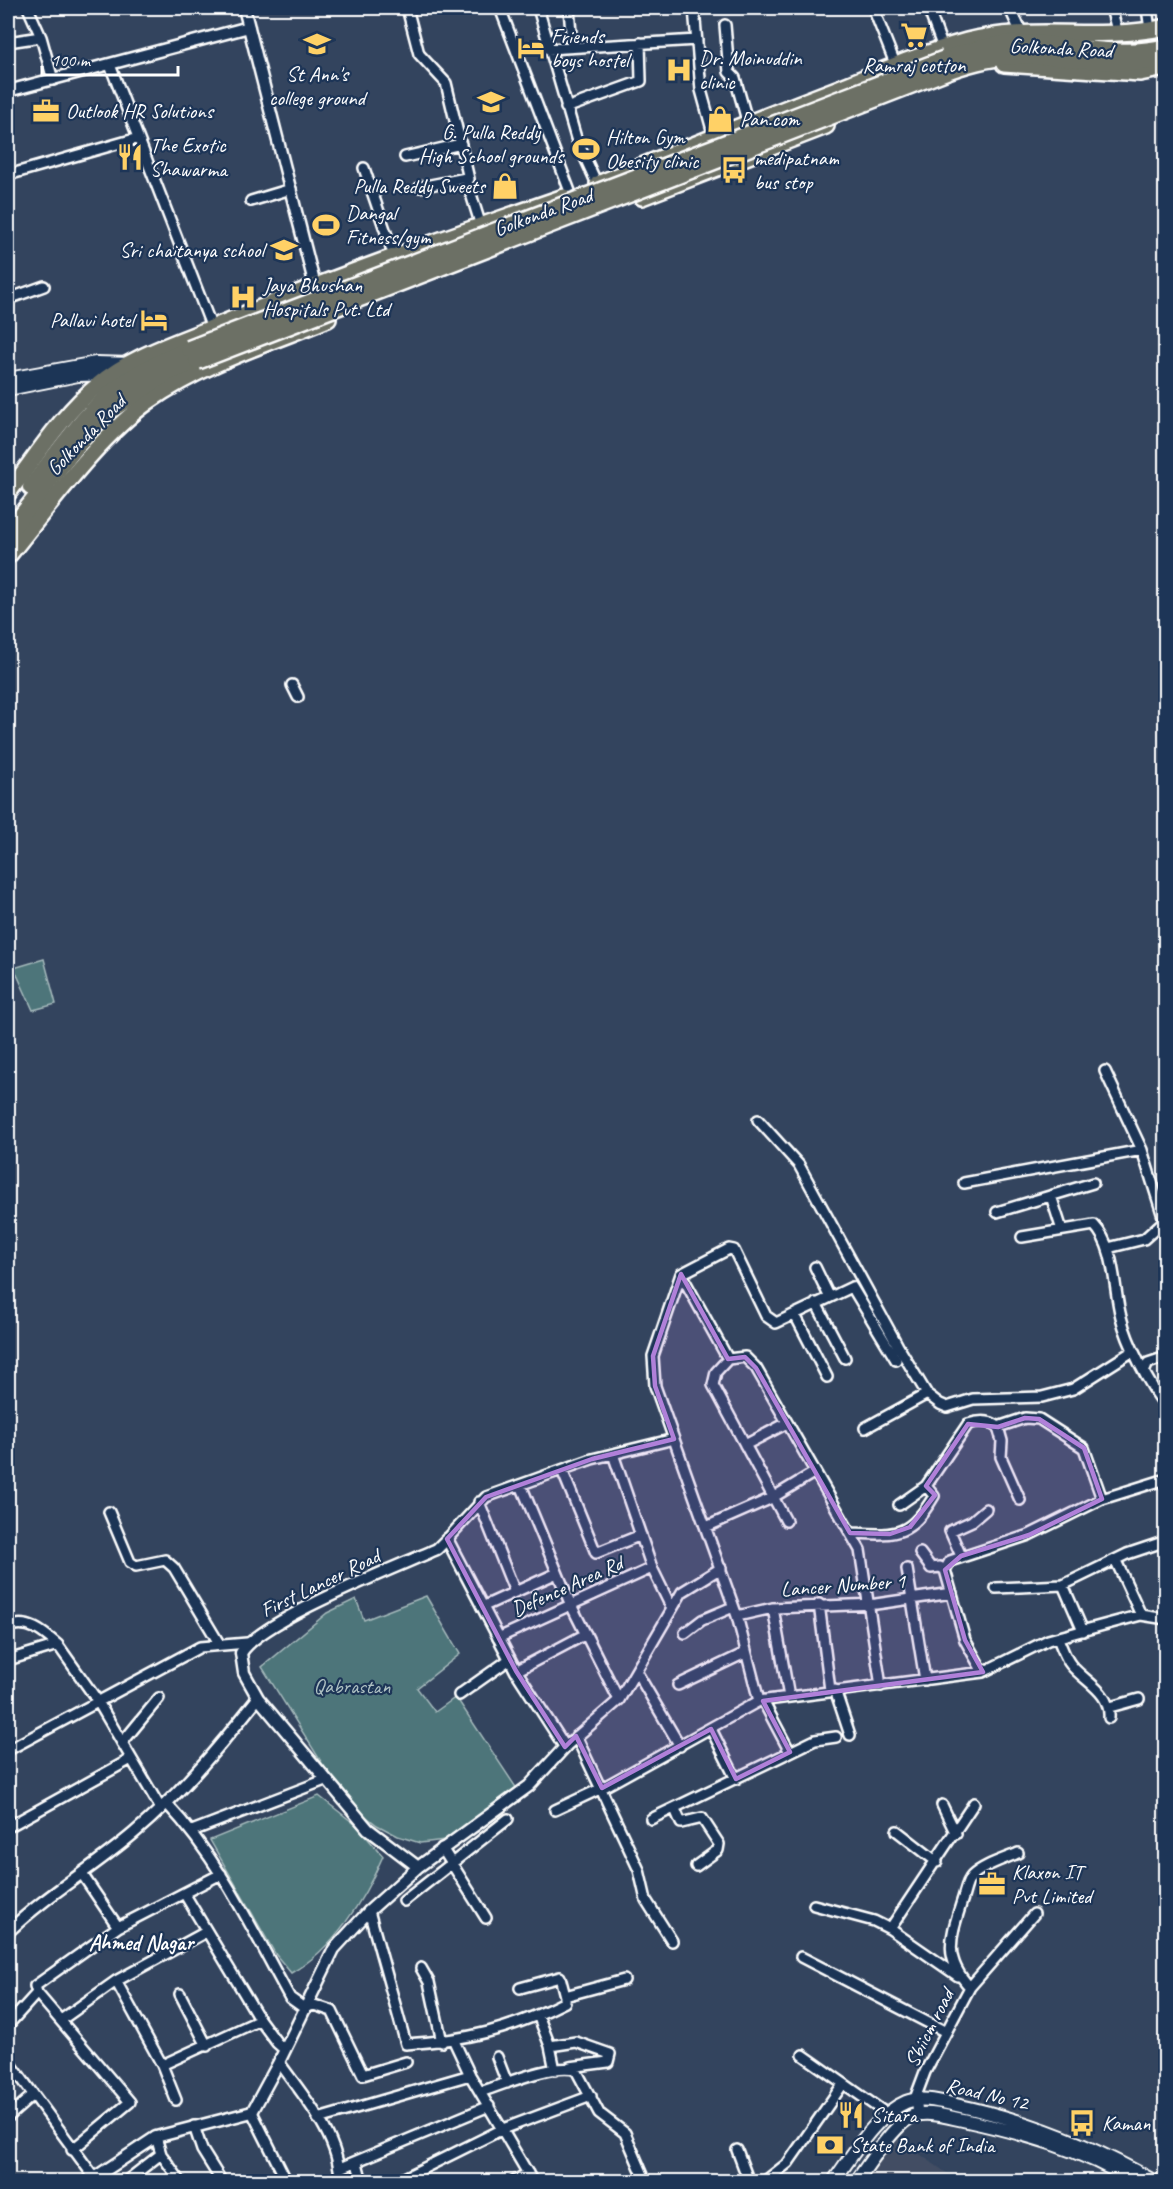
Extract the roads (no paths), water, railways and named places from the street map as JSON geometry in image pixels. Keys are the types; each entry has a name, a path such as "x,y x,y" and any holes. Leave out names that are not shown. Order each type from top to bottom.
{"highway":[{"name":"Golkonda Road","path":"8,493 69,414 97,385 169,344 394,256 571,194 943,48 969,40 1021,32 1085,36 1158,29"},
{"path":"8,515 78,428 111,393 155,364 189,349 968,51 1017,44 1126,51 1166,47"},
{"path":"8,533 90,429 109,411 167,373 971,62 1019,55 1126,63 1166,59"},
{"name":"Golkonda Road","path":"8,556 104,442 150,400 222,362 526,240 761,153 849,116 967,71 1011,63 1140,73 1166,68"},
{"path":"839,88 849,116"},
{"path":"516,213 526,240"}],"main road":[{"path":"8,380 96,363 132,364"},
{"path":"8,389 78,375 113,374"},
{"name":"Road No 12","path":"833,2181 886,2114 905,2102 918,2100 943,2102 1024,2121 1112,2157 1155,2181"},
{"path":"856,2181 905,2121 918,2114 944,2116 1019,2132 1105,2164 1136,2181"}],"street":[{"path":"28,8 41,37 53,80"},
{"path":"244,8 315,286"},
{"path":"407,8 418,54 446,84 481,226"},
{"path":"500,8 571,194"},
{"path":"538,8 548,49 576,138 597,184"},
{"path":"569,8 572,46"},
{"path":"694,8 701,90 714,137"},
{"path":"873,8 896,66"},
{"path":"928,8 943,48"},
{"path":"1010,8 1021,32"},
{"path":"1111,8 1118,34"},
{"path":"1147,8 1158,29"},
{"path":"725,24 729,72 735,78 748,124"},
{"path":"8,91 249,27"},
{"path":"8,42 41,37"},
{"path":"548,49 697,40"},
{"path":"566,108 641,81 640,43"},
{"path":"110,65 212,328"},
{"path":"8,175 138,138"},
{"path":"405,157 461,144"},
{"path":"364,168 394,256"},
{"path":"420,187 465,177 468,179"},
{"path":"251,201 291,189"},
{"path":"8,299 44,286"},
{"path":"292,685 298,697"},
{"path":"1104,1071 1142,1150 1165,1223 1144,1239 1108,1248"},
{"path":"758,1120 792,1156 805,1174 927,1394 947,1407 973,1399 1042,1398 1073,1389 1133,1351"},
{"path":"964,1183 1142,1150"},
{"path":"997,1212 1093,1183"},
{"path":"1051,1196 1062,1230"},
{"path":"1022,1237 1094,1225 1102,1233 1108,1248 1121,1317 1133,1351 1166,1407"},
{"path":"790,1752 761,1701 745,1653 735,1611 655,1386 653,1356 681,1274 729,1249 734,1250 766,1316 776,1323 852,1287 896,1360"},
{"path":"815,1267 829,1296"},
{"path":"681,1274 728,1359"},
{"path":"816,1303 845,1358"},
{"path":"795,1315 827,1377"},
{"path":"1145,1370 1148,1363 1166,1357"},
{"path":"786,1521 713,1385 716,1372 728,1359 745,1358 756,1368 860,1550 881,1686"},
{"path":"865,1428 927,1394"},
{"path":"899,1505 926,1485 968,1424 975,1421 995,1425 1025,1418 1039,1419 1084,1448 1102,1499"},
{"path":"745,1445 787,1423"},
{"path":"995,1425 1002,1441 1001,1457 1020,1500"},
{"name":"First Lancer Road","path":"418,1867 368,1829 325,1780 258,1698 244,1673 241,1653 247,1643 277,1622 437,1549 486,1497 613,1454 674,1439"},
{"path":"613,1454 652,1568 672,1609"},
{"path":"562,1470 596,1553 641,1535"},
{"path":"706,1527 772,1498 815,1472"},
{"path":"945,1570 950,1561 961,1556 1029,1535 1102,1499 1166,1479"},
{"path":"521,1485 570,1603 619,1700"},
{"path":"852,1537 890,1534 906,1530 924,1512 934,1496 926,1485"},
{"path":"479,1502 515,1592"},
{"path":"961,1556 950,1531 972,1521 986,1509"},
{"path":"109,1512 130,1562 136,1566 165,1560 174,1568 220,1645"},
{"path":"447,1539 516,1671 565,1747"},
{"path":"996,1588 1063,1585 1127,1554 1166,1541"},
{"path":"920,1553 932,1568 940,1567 945,1570 965,1640 983,1672"},
{"path":"1116,1561 1141,1615"},
{"name":"Defence Area Rd","path":"498,1638 570,1603 652,1568"},
{"path":"8,2061 94,2180 156,2137 252,2112 334,1949 369,1911 418,1867 529,1786 576,1736 619,1700 682,1592 720,1568"},
{"path":"907,1569 924,1680"},
{"path":"482,1607 557,1573"},
{"path":"1063,1585 1083,1631"},
{"name":"Lancer Number 1","path":"685,1633 702,1620 735,1611 819,1604 869,1604 952,1593"},
{"path":"819,1604 833,1690 850,1735"},
{"path":"773,1608 789,1697"},
{"path":"555,1810 602,1788 761,1701 983,1672 1048,1640 1141,1615 1166,1620"},
{"path":"8,1627 16,1624 29,1625 58,1645 97,1700 131,1759 164,1807 192,1831 221,1874 290,1998 304,2008 314,2006 332,2011 363,2075 406,2062"},
{"path":"516,1671 586,1634"},
{"path":"1058,1639 1070,1664 1100,1691 1110,1707 1109,1718"},
{"path":"8,1750 97,1700 200,1647 247,1643"},
{"path":"8,1660 58,1645"},
{"path":"678,1685 745,1653"},
{"path":"459,1695 510,1659"},
{"path":"636,1671 680,1746"},
{"path":"122,1743 159,1698"},
{"path":"8,1932 164,1807 205,1764 258,1698"},
{"path":"1110,1707 1139,1699"},
{"path":"711,1729 736,1779"},
{"path":"576,1736 639,1870 646,1900 672,1941"},
{"path":"651,1819 815,1740 836,1737"},
{"path":"8,1827 131,1759"},
{"path":"192,1831 325,1780"},
{"path":"890,1929 956,1834 974,1803"},
{"path":"942,1805 956,1834"},
{"path":"675,1809 681,1823 702,1818 719,1844 718,1850 696,1866"},
{"path":"404,1901 508,1818"},
{"path":"897,1831 937,1862"},
{"path":"442,1848 486,1918"},
{"name":"Sbiicm road","path":"918,2114 916,2096 925,2072 970,1987 960,1977 954,1964 950,1940 968,1882 979,1871 1018,1852"},
{"path":"82,1874 118,1927"},
{"path":"72,2150 130,2102 37,1993 35,1986 118,1927 221,1874"},
{"path":"184,1893 260,2020 277,2043 285,2049"},
{"path":"814,1905 874,1921 890,1929 960,1977"},
{"path":"369,1911 406,2044 454,2041 538,2015 565,2002 566,1996 560,1977 520,1988"},
{"path":"970,1987 1034,1914"},
{"path":"61,2020 116,1981 206,1932"},
{"path":"801,1957 946,2032"},
{"path":"421,1968 429,1982 442,2042"},
{"path":"566,1996 624,1980"},
{"path":"116,1981 162,2065 176,2100"},
{"path":"8,2025 37,1993"},
{"path":"180,1994 207,2046"},
{"path":"538,2015 550,2046 555,2070"},
{"path":"162,2065 260,2020"},
{"path":"454,2041 470,2075 531,2177 513,2181"},
{"path":"480,2092 555,2070 608,2062 610,2054 576,2042 550,2046"},
{"path":"802,2055 886,2114"},
{"path":"497,2057 507,2083"},
{"path":"279,2062 329,2136 340,2168 340,2181"},
{"path":"569,2067 582,2076 599,2113 625,2133 646,2181"},
{"path":"318,2119 470,2075"},
{"path":"764,2181 788,2163 843,2084"},
{"path":"8,2117 33,2095"},
{"path":"396,2181 503,2129 591,2096"},
{"path":"340,2168 357,2163 489,2106"},
{"path":"252,2112 287,2181"},
{"path":"194,2126 202,2150 222,2181"},
{"path":"156,2137 161,2154 181,2181"},
{"path":"737,2150 749,2181"},
{"path":"131,2179 161,2154"},
{"path":"745,2157 756,2181"},
{"path":"357,2163 362,2181"}],"place":[{"name":"Ramraj cotton","path":"914,35"},
{"name":"St Ann's college ground","path":"317,44"},
{"name":"Friends boys hostel","path":"531,48"},
{"name":"Dr. Moinuddin clinic","path":"679,70"},
{"name":"G. Pulla Reddy High School grounds","path":"491,102"},
{"name":"Outlook HR Solutions","path":"46,111"},
{"name":"Pan.com","path":"720,119"},
{"name":"Hilton Gym Obesity clinic","path":"586,149"},
{"name":"The Exotic Shawarma","path":"130,157"},
{"name":"medipatnam bus stop","path":"734,170"},
{"name":"Pulla Reddy Sweets","path":"505,186"},
{"name":"Dangal Fitness/gym","path":"326,225"},
{"name":"Sri chaitanya school","path":"284,250"},
{"name":"Jaya Bhushan Hospitals Pvt. Ltd","path":"243,297"},
{"name":"Pallavi hotel","path":"154,320"},
{"name":"Klaxon IT Pvt Limited","path":"992,1884"},
{"name":"Sitara","path":"851,2115"},
{"name":"Kaman","path":"1082,2123"},
{"name":"State Bank of India","path":"830,2145"}],"district":[{"name":"Ahmed Nagar","path":"141,1942"}],"park label":[{"name":"Qabrastan","path":"352,1686"}]}
